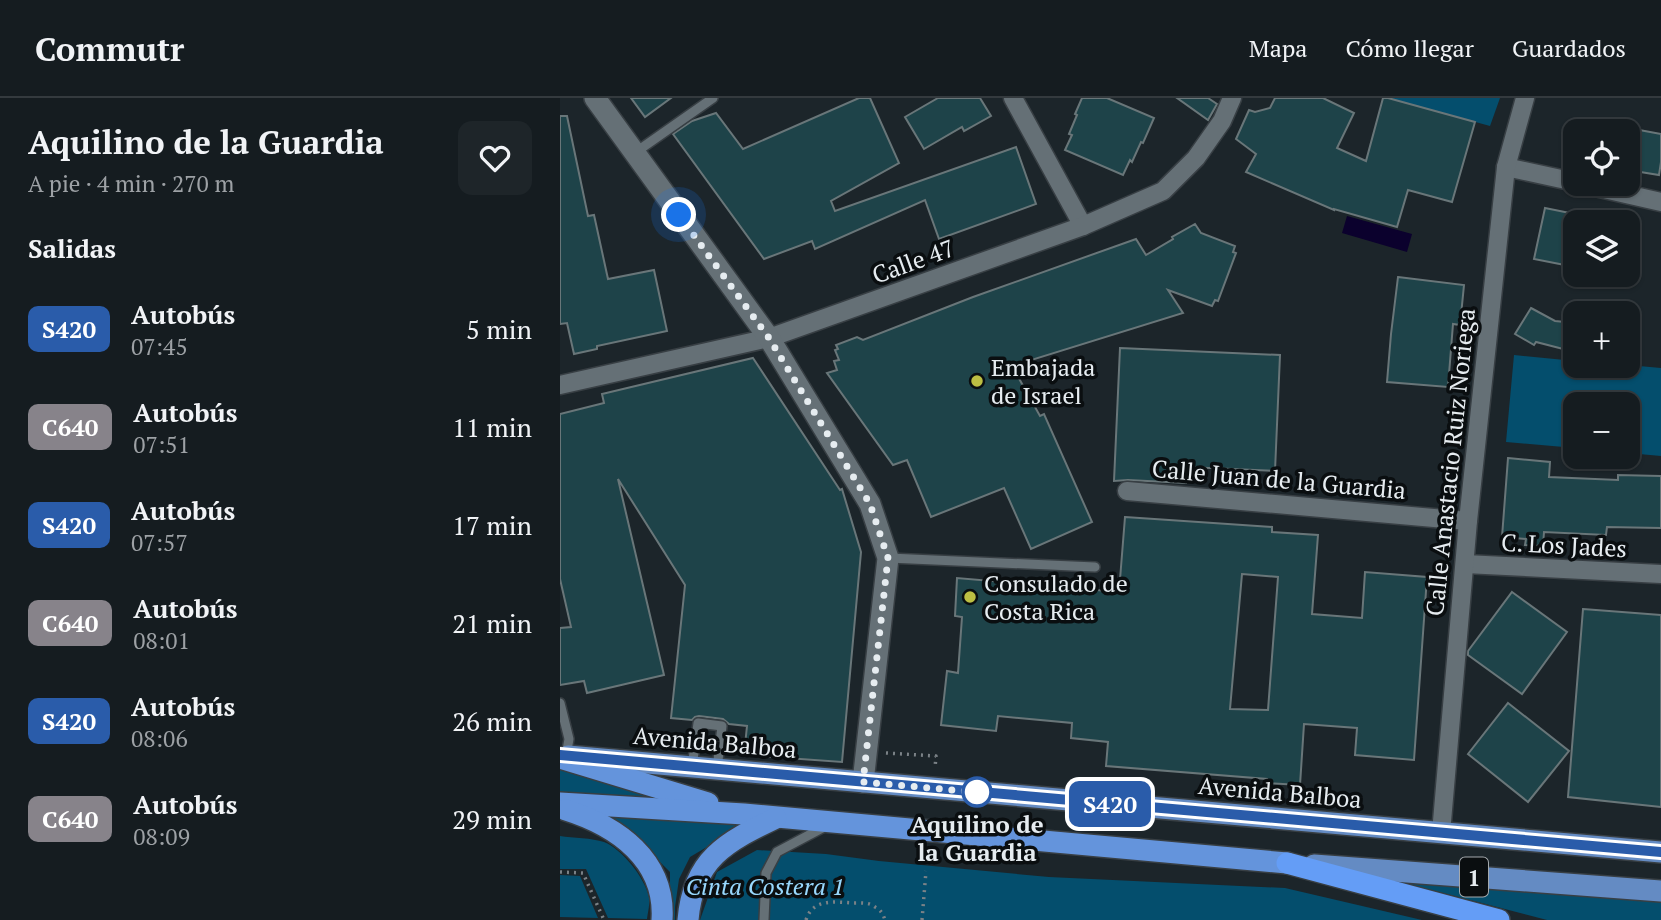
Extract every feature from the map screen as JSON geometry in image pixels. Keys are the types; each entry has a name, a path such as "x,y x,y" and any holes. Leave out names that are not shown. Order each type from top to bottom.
{"highway":[{"path":"562,756 744,814"},
{"path":"560,805 744,814"},
{"path":"560,805 619,834 638,851 659,886 662,920"},
{"name":"1","path":"744,814 1287,863"},
{"path":"688,920 695,884 709,862 727,845 778,817"},
{"path":"1287,863 1499,920"}],"main road":[{"name":"Avenida Balboa","path":"562,756 1661,852"},
{"name":"1","path":"1287,863 1661,891"}],"street":[{"path":"595,98 769,338 870,504 888,558 863,782"},
{"path":"1013,98 1083,226"},
{"name":"Calle 47","path":"560,385 769,338 1083,226 1163,191 1196,158 1222,121 1232,98"},
{"name":"Calle Anastacio Ruiz Noriega","path":"1441,833 1468,521 1506,167 1525,98"},
{"path":"1506,167 1563,179"},
{"path":"1635,196 1661,202"},
{"name":"Calle Juan de la Guardia","path":"1127,491 1468,521"},
{"name":"C. Los Jades","path":"1465,564 1661,575"}],"lane":[{"path":"634,153 713,98"},
{"path":"888,558 1095,567"},
{"path":"560,703 569,739 562,756"},
{"path":"692,767 698,723 722,726 717,769"},
{"path":"764,920 766,873 777,852 834,822"}],"path":[{"path":"866,752 936,757 933,788"},
{"path":"922,920 926,871"},
{"path":"560,872 583,873 604,920"},
{"path":"806,920 813,907 829,901 870,904 881,911 885,920"}],"green space":[{"path":"1388,98 1500,98 1490,126"},
{"path":"1514,355 1563,360 1563,378 1640,378 1640,366 1661,368 1661,456 1640,454 1640,392 1563,392 1563,447 1506,442"},
{"path":"560,769 691,803 560,792"},
{"path":"593,813 759,821 690,857 679,879 675,920 670,920 670,872 644,846"},
{"path":"560,836 604,842 625,857 647,889 647,919 608,918 586,869 560,869"},
{"name":"Cinta Costera 1","path":"757,850 826,854 1049,877 1285,888 1422,920 700,920 717,872"},
{"path":"1362,872 1661,900 1661,920 1547,920"},
{"path":"560,875 580,876 598,918 560,917"}],"shaded area":[{"path":"1347,216 1412,234 1407,252 1342,233"}],"building":[{"path":"631,98 671,98 645,117"},
{"path":"859,98 870,98 899,163 831,201 835,211 1016,147 1036,204 939,239 925,200 815,249 812,241 764,259 673,134 692,121 716,113 743,149"},
{"path":"938,98 980,98 991,116 964,131 962,127 924,149 905,117"},
{"path":"1082,98 1107,98 1154,118 1143,143 1141,142 1123,175 1065,150"},
{"path":"1177,98 1208,98 1217,104 1208,120"},
{"path":"1275,98 1323,98 1354,113 1337,148 1366,161 1383,98 1475,122 1452,202 1408,190 1397,227 1334,210 1246,172 1256,154 1236,139 1249,110 1255,112 1270,108"},
{"path":"560,116 567,116 588,216 594,215 608,279 654,270 667,331 597,346 597,349 574,354 567,323 560,324"},
{"path":"1640,130 1661,134 1659,175 1640,172"},
{"path":"1545,208 1563,212 1563,265 1534,259"},
{"path":"1195,224 1201,233 1235,246 1233,252 1236,253 1218,301 1215,300 1212,306 1168,290 1183,313 1012,366 1040,416 1044,414 1092,522 1031,549 1004,488 931,517 907,460 893,465 827,373 837,370 834,361 839,360 836,345 857,337 863,340 973,297 1136,239 1146,255"},
{"path":"1398,277 1464,285 1460,325 1453,324 1448,387 1387,382"},
{"path":"1531,308 1555,321 1563,322 1563,349 1536,342 1534,345 1515,334"},
{"path":"1120,348 1280,355 1275,471 1187,467 1186,483 1114,481"},
{"path":"753,358 840,490 842,489 861,552 842,762 744,755 747,726 699,716 692,720 671,718 685,585 618,479 664,675 587,693 584,681 560,685 560,628 571,627 560,579 560,414 604,403 602,394"},
{"path":"1508,458 1550,462 1549,477 1618,480 1618,475 1661,476 1661,528 1607,527 1606,535 1544,532 1543,546 1525,545 1526,539 1502,537"},
{"path":"1125,517 1272,527 1272,532 1318,535 1312,614 1362,618 1365,572 1427,577 1414,760 1355,755 1357,728 1304,724 1300,785 1267,783 1267,779 1106,766 1108,742 1071,738 1072,723 998,716 996,731 941,725 947,671 958,673 962,617 955,616 957,578 1119,592","holes":["1242,574 1278,577 1268,710 1230,709"]},
{"path":"1512,592 1567,632 1522,694 1468,655 1468,651"},
{"path":"1583,609 1661,615 1661,807 1568,797"},
{"path":"1508,703 1569,751 1528,802 1468,754"}],"bus line":[{"name":"S420","path":"560,755 1661,852"}],"place":[{"name":"Embajada de Israel","path":"977,381"},
{"name":"Consulado de Costa Rica","path":"970,597"},
{"name":"Aquilino de la Guardia","path":"977,792"}],"route":[{"path":"679,215 769,338 870,504 888,558 863,782 987,793 977,792"}]}
